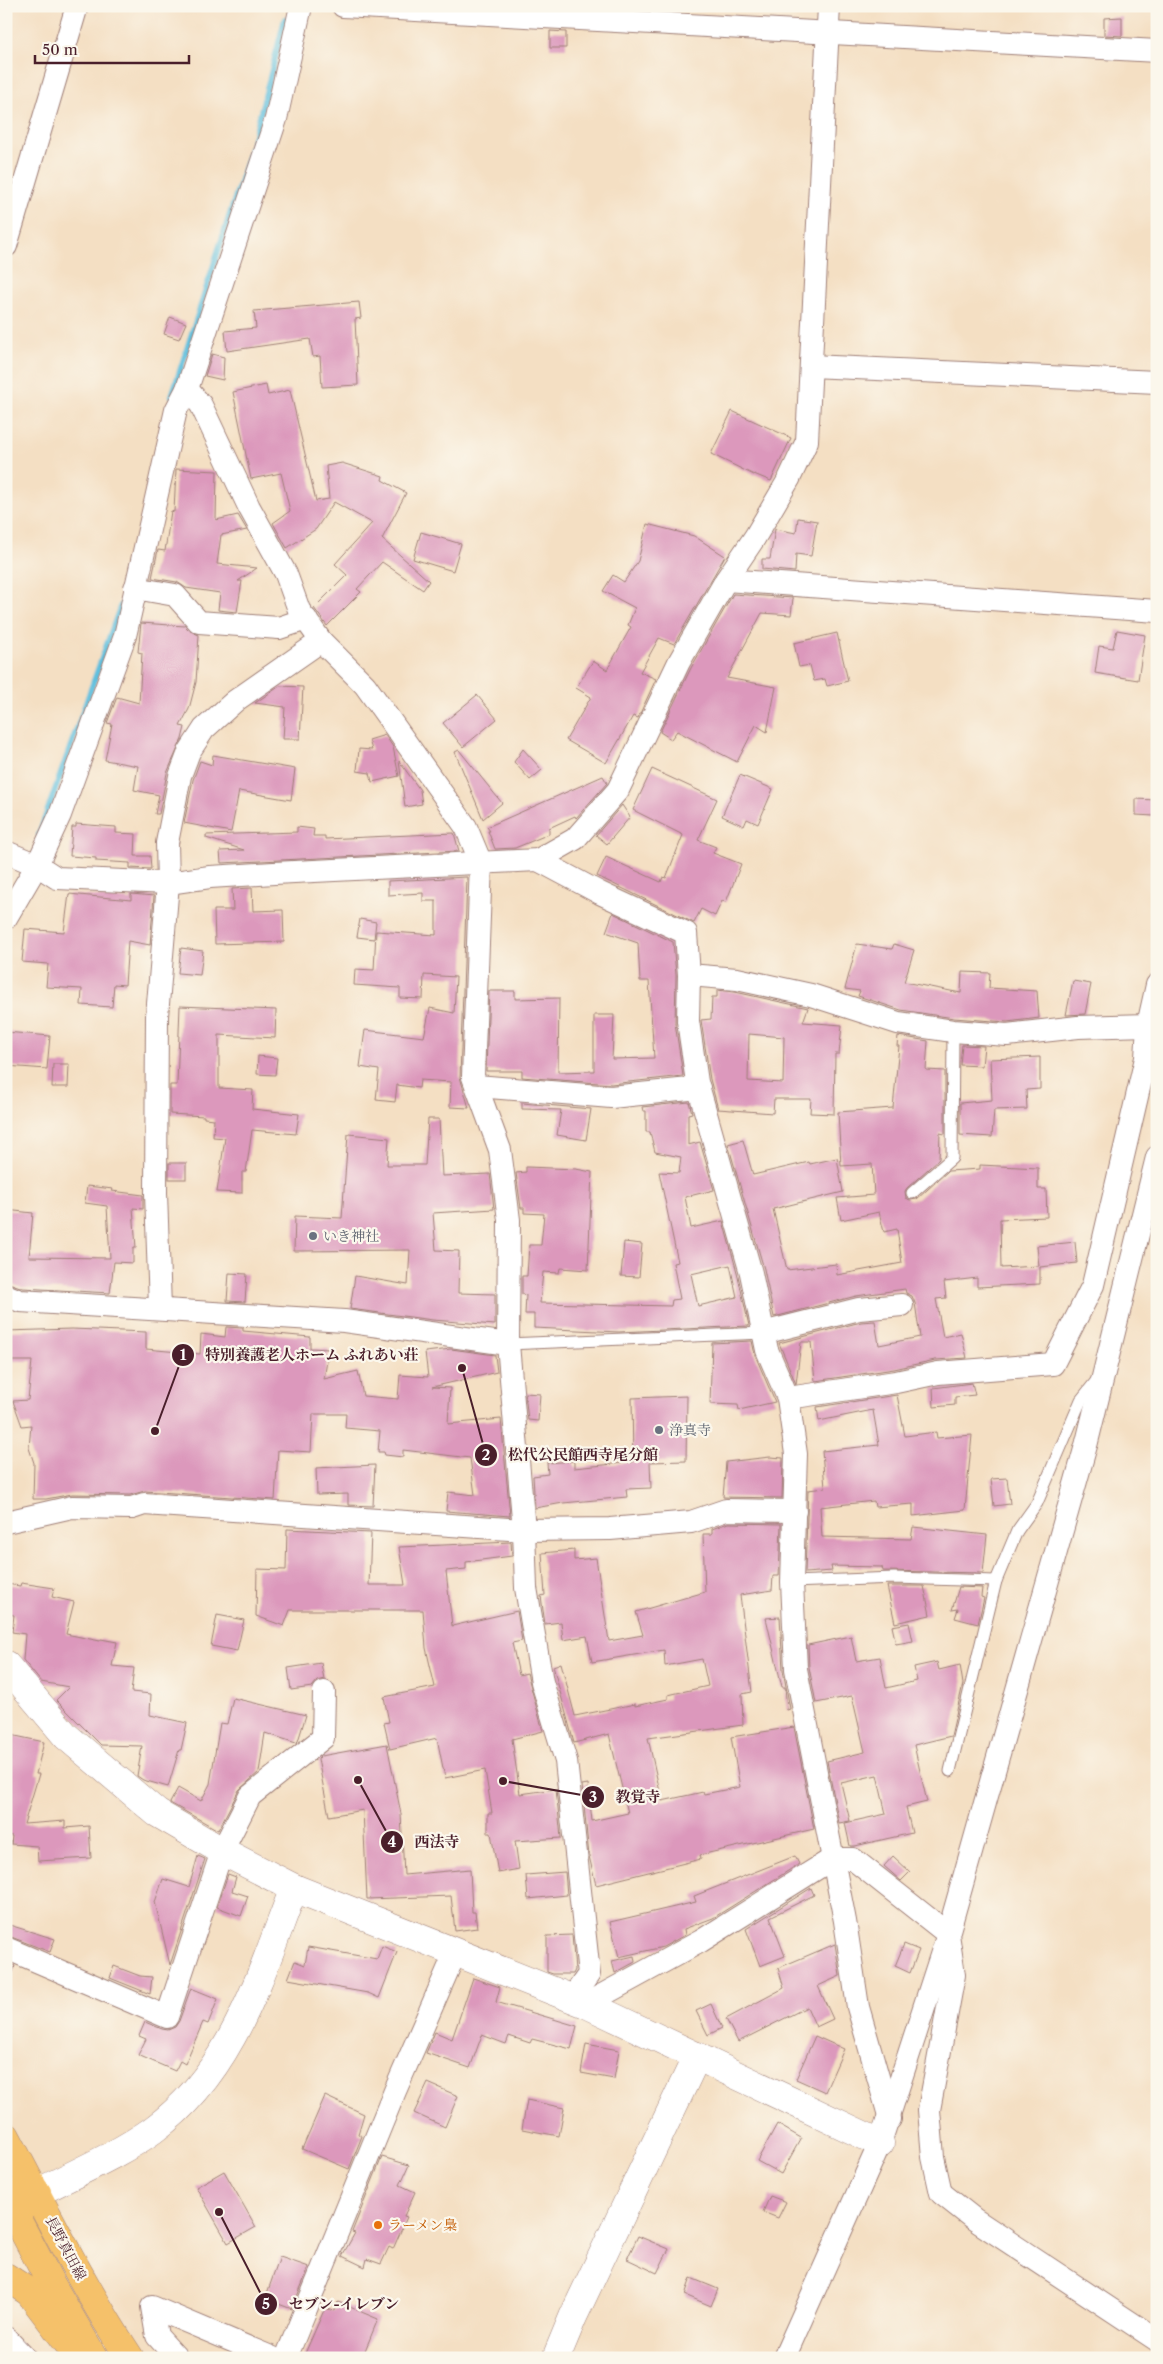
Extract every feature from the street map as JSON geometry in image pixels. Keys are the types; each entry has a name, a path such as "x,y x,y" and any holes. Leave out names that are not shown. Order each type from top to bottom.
{"main road":[{"name":"長野真田線","path":"6,2136 107,2323 130,2358"},
{"path":"37,2193 9,2207 94,2358"},
{"path":"6,2277 17,2282 34,2297 79,2358"}],"street":[{"path":"6,246 77,6"},
{"path":"6,918 36,865 60,815 121,645 176,410 188,389 276,118 301,6"},
{"path":"343,6 1157,51"},
{"path":"6,852 36,865 57,878 168,883 210,877 274,873 538,860 575,839 618,790 679,662 726,580 765,521 789,479 807,441 829,6"},
{"path":"811,366 1157,382"},
{"path":"188,389 201,405 249,507 286,574 300,610 321,641 365,684 466,827 481,863 473,1077 500,1150 509,1220 508,1344 524,1530 526,1588 542,1682 566,1761 589,1974 579,2001"},
{"path":"726,580 1157,611"},
{"path":"135,588 175,595 199,622 280,628 306,619"},
{"path":"160,1308 156,1184 157,1016 168,883 168,843 180,776 189,752 204,729 236,701 321,641"},
{"path":"538,860 600,893 686,933 689,975 688,1021 699,1088 751,1273 766,1350 788,1398 796,1454 792,1582 796,1669 844,1921 858,2007 885,2131"},
{"path":"689,975 736,979 811,996 898,1024 953,1031 1007,1035 1078,1027 1148,1025"},
{"path":"788,1398 938,1374 1053,1364 1093,1285 1146,1058 1148,1025 1157,985"},
{"path":"477,1086 611,1097 699,1088"},
{"path":"784,2358 885,2131 948,1934 1087,1442 1157,1157"},
{"path":"6,1295 20,1300 344,1321 508,1344"},
{"path":"763,1333 860,1309 902,1305"},
{"path":"6,1522 72,1507 132,1508 144,1504 524,1530 610,1529 691,1522 726,1510 795,1511"},
{"path":"6,1665 66,1736 157,1813 222,1850 294,1888 579,2001 697,2056 885,2131"},
{"path":"6,1948 167,2017 222,1850 250,1796 323,1738 324,1692"},
{"path":"579,2001 701,1940 832,1859 853,1860 948,1934 954,1975 929,2110 933,2157 941,2193 974,2219 1157,2340"},
{"path":"37,2193 122,2149 153,2130 180,2107 204,2082 223,2054 242,2020 294,1888"},
{"path":"286,2358 395,2091 456,1951"},
{"path":"556,2358 573,2317 697,2056"},
{"path":"177,2358 157,2336 152,2307 273,2358"},
{"path":"6,2338 25,2358"}],"lane":[{"path":"912,1193 952,1158 953,1031"},
{"path":"508,1344 763,1333"},
{"path":"950,1771 996,1581 1017,1531 1037,1503 1081,1400 1103,1373"},
{"path":"792,1582 894,1578 996,1581"}],"building":[{"path":"1122,17 1122,36 1104,35 1104,18"},
{"path":"550,31 566,32 566,48 550,48"},
{"path":"359,302 361,318 355,319 358,385 322,387 320,356 313,357 310,339 227,351 225,331 256,328 254,311"},
{"path":"170,317 186,323 179,339 164,334"},
{"path":"212,354 224,357 223,380 205,376"},
{"path":"266,385 268,395 290,390 316,501 329,499 326,466 342,463 383,476 382,480 406,493 382,539 429,581 423,590 382,562 357,589 361,592 327,626 314,608 347,575 335,564 372,523 334,502 316,529 287,548 273,523 290,511 281,473 251,479 233,392"},
{"path":"732,411 791,438 771,481 754,475 711,454"},
{"path":"176,469 217,471 216,520 238,515 247,530 221,535 217,564 257,568 238,581 242,581 237,612 218,610 220,593 186,588 177,582 152,578 158,550 165,551 171,511 174,512"},
{"path":"798,518 817,521 811,556 796,554 795,572 762,569 762,559 770,559 775,529 796,533"},
{"path":"647,524 694,536 725,556 674,644 659,638 640,672 656,679 638,718 633,716 606,763 566,740 591,697 576,688 593,661 607,670 631,627 628,625 635,608 603,591 613,575 624,582 638,561"},
{"path":"421,532 461,544 453,571 413,559"},
{"path":"733,594 793,598 791,615 762,613 727,678 776,687 767,732 756,725 737,762 677,731 671,739 660,732 691,668"},
{"path":"141,623 185,626 190,631 199,635 196,682 189,709 180,726 185,727 182,739 167,773 159,814 155,814 159,795 134,790 138,766 105,760 112,724 107,723 117,697 139,703 142,653 138,652"},
{"path":"1117,630 1145,635 1138,680 1095,673 1099,646 1113,648"},
{"path":"837,633 848,681 827,686 825,679 814,681 810,665 799,667 794,643"},
{"path":"280,686 303,687 300,739 283,739 285,707 255,703"},
{"path":"477,695 497,719 463,747 443,723"},
{"path":"385,735 393,747 399,776 372,782 370,773 357,771 359,749 372,750 369,740"},
{"path":"523,749 542,770 530,780 514,762"},
{"path":"459,750 502,803 483,819 455,752"},
{"path":"213,755 295,769 291,800 239,791 231,832 184,823 193,780 200,761 212,765"},
{"path":"399,761 420,790 422,804 405,807"},
{"path":"652,769 717,799 698,840 716,847 713,853 741,864 726,902 722,901 715,916 701,909 694,923 597,876 606,857 661,882 663,877 666,878 683,835 633,810"},
{"path":"740,775 773,789 758,824 747,819 744,826 722,816"},
{"path":"603,776 607,783 576,818 575,816 549,828 549,834 515,848 495,849 487,827"},
{"path":"1136,799 1155,800 1154,816 1136,815"},
{"path":"622,805 630,817 607,844 596,835"},
{"path":"76,824 116,827 116,833 136,834 135,856 150,856 151,869 130,868 130,863 96,861 96,858 70,856 72,827 76,827"},
{"path":"297,827 314,829 313,836 325,836 325,839 454,833 459,851 221,863 220,851 244,850 206,838 206,835 297,832"},
{"path":"467,877 460,1077 469,1108 450,1107 451,1082 420,1080 419,1088 397,1085 395,1102 376,1100 379,1070 360,1067 365,1030 424,1037 430,1008 454,1013 456,977 424,975 423,999 400,998 400,988 354,985 355,969 374,970 376,931 436,935 436,901 423,901 423,893 388,895 388,881"},
{"path":"252,888 253,911 283,910 284,942 215,944 214,910 233,910 232,889"},
{"path":"69,894 131,900 131,894 154,896 150,945 128,941 125,985 114,984 112,1007 81,1005 82,989 46,987 48,964 22,962 25,929 64,932"},
{"path":"613,913 673,942 676,975 675,1023 683,1076 611,1084 522,1077 522,1071 486,1071 489,991 515,991 515,999 559,998 558,1072 594,1071 594,1015 614,1015 612,1059 654,1058 649,981 640,981 638,943 606,932"},
{"path":"360,919 376,922 374,939 357,937"},
{"path":"857,944 892,949 894,944 914,950 904,982 961,993 962,972 990,973 989,988 1037,991 1039,1018 1007,1022 954,1018 901,1010 858,996 860,991 845,989"},
{"path":"181,948 203,951 200,975 178,973"},
{"path":"1073,981 1091,984 1085,1014 1066,1015"},
{"path":"717,990 735,992 808,1008 803,1022 842,1025 839,1054 835,1054 834,1114 810,1113 811,1099 774,1099 773,1113 718,1109 710,1079 701,1020 711,1019 712,997 717,997","holes":["749,1034 784,1037 783,1083 748,1081"]},
{"path":"180,1006 276,1010 275,1038 219,1035 219,1088 253,1090 252,1109 299,1114 296,1134 252,1130 246,1172 242,1172 242,1193 217,1192 225,1138 213,1137 214,1119 204,1118 204,1116 170,1114 170,1085 177,1085"},
{"path":"6,1032 50,1036 47,1069 6,1066"},
{"path":"898,1036 928,1041 926,1070 945,1071 945,1134 940,1133 939,1159 907,1188 905,1191 906,1198 910,1200 917,1199 948,1171 980,1169 980,1165 1038,1168 1038,1189 1046,1189 1047,1217 1000,1219 1001,1268 1039,1266 1037,1246 1075,1242 1077,1263 1040,1267 1040,1284 977,1287 977,1278 944,1282 946,1298 936,1299 943,1337 961,1333 967,1358 935,1360 894,1369 815,1381 811,1342 801,1342 796,1384 779,1343 861,1322 875,1321 879,1345 920,1337 915,1303 912,1296 906,1293 905,1289 856,1296 774,1317 764,1269 728,1144 743,1140 753,1175 809,1162 810,1164 837,1158 843,1192 773,1209 787,1270 836,1264 837,1275 902,1263 897,1229 884,1232 879,1212 841,1220 837,1198 874,1195 872,1164 841,1166 838,1112 893,1108 899,1046 897,1046"},
{"path":"962,1045 984,1046 982,1066 960,1065"},
{"path":"258,1056 277,1058 275,1075 257,1074"},
{"path":"1040,1057 1040,1089 1026,1090 1027,1109 994,1110 992,1137 960,1135 960,1103 992,1100 990,1059"},
{"path":"53,1064 69,1064 68,1087 52,1087"},
{"path":"689,1102 692,1113 688,1114 688,1145 700,1142 714,1190 685,1197 691,1228 723,1221 749,1326 619,1332 534,1328 534,1314 525,1314 526,1295 522,1294 522,1276 527,1276 529,1245 541,1245 544,1214 524,1213 524,1208 521,1208 516,1173 526,1172 526,1167 576,1169 592,1172 588,1270 560,1268 559,1273 543,1272 540,1303 671,1306 672,1300 680,1299 673,1263 678,1262 659,1172 679,1173 681,1157 655,1152 650,1132 646,1132 646,1111 643,1111 642,1107","holes":["730,1265 737,1297 698,1306 691,1274"]},
{"path":"522,1103 591,1109 586,1140 557,1135 561,1110 522,1109"},
{"path":"428,1119 439,1119 442,1176 490,1174 494,1209 433,1213 436,1250 459,1251 458,1293 495,1294 495,1325 433,1320 350,1309 355,1276 408,1285 410,1250 294,1251 295,1216 342,1218 348,1134 389,1138 387,1165 425,1165"},
{"path":"169,1163 186,1163 186,1179 169,1179"},
{"path":"87,1186 143,1195 143,1209 133,1208 136,1248 133,1248 133,1263 114,1262 110,1293 23,1288 6,1282 6,1210 33,1213 29,1257 110,1258 107,1206 85,1203"},
{"path":"624,1242 642,1244 639,1277 621,1276"},
{"path":"229,1273 247,1274 245,1302 227,1301"},
{"path":"226,1327 243,1328 243,1331 310,1337 310,1348 329,1349 324,1379 358,1371 363,1396 398,1399 400,1375 428,1377 425,1352 451,1349 495,1355 497,1372 432,1387 450,1388 448,1424 501,1419 510,1516 446,1511 448,1492 475,1495 470,1458 403,1450 403,1457 385,1455 384,1452 378,1452 380,1431 345,1428 346,1414 313,1414 311,1452 278,1450 275,1500 145,1491 130,1495 72,1494 46,1499 33,1499 34,1463 29,1448 31,1425 22,1426 13,1401 28,1400 32,1361 6,1361 6,1331 72,1329 146,1332 146,1349 200,1354 201,1334 225,1337"},
{"path":"752,1341 755,1355 775,1402 739,1410 738,1405 710,1404 712,1343"},
{"path":"972,1383 975,1395 955,1397 955,1405 934,1407 933,1388"},
{"path":"525,1393 540,1394 538,1421 528,1420"},
{"path":"897,1395 905,1436 936,1432 937,1438 972,1435 965,1510 913,1516 913,1504 875,1507 874,1501 820,1507 822,1537 911,1539 913,1527 987,1535 983,1573 883,1571 882,1567 831,1566 832,1571 805,1573 808,1490 825,1488 822,1451 879,1445 873,1410 819,1421 817,1407"},
{"path":"687,1396 686,1461 650,1462 651,1488 626,1489 627,1497 563,1503 535,1508 533,1476 548,1474 547,1463 574,1461 574,1468 633,1462 632,1398"},
{"path":"770,1457 783,1458 782,1498 723,1497 726,1462"},
{"path":"375,1465 373,1506 348,1505 348,1494 317,1495 316,1468"},
{"path":"1007,1478 1010,1504 994,1506 991,1479"},
{"path":"728,1523 781,1524 779,1576 773,1576 772,1590 740,1595 752,1692 742,1694 743,1725 648,1738 662,1801 703,1792 704,1794 740,1787 731,1737 794,1727 814,1829 700,1855 701,1859 596,1885 589,1856 582,1785 588,1784 592,1821 628,1813 609,1734 574,1743 553,1666 561,1663 575,1716 668,1699 668,1695 708,1686 702,1659 665,1666 664,1650 592,1662 587,1636 563,1640 561,1622 545,1624 541,1596 545,1595 542,1553 574,1550 574,1560 596,1558 609,1641 643,1635 636,1612 705,1592 703,1534 712,1534 712,1529"},
{"path":"287,1529 371,1533 369,1585 405,1585 399,1547 511,1542 512,1556 466,1562 466,1569 446,1571 452,1626 517,1611 522,1641 512,1643 519,1675 527,1673 543,1731 512,1739 520,1794 556,1789 561,1838 515,1841 519,1869 498,1873 491,1833 488,1833 488,1813 492,1813 485,1770 445,1778 437,1738 390,1749 384,1723 389,1722 384,1697 435,1687 426,1648 423,1610 290,1610 284,1626 256,1616 257,1569 286,1570"},
{"path":"21,1583 54,1588 52,1597 74,1602 66,1634 100,1641 101,1639 117,1642 112,1666 134,1668 131,1692 151,1694 150,1715 187,1723 181,1750 179,1750 168,1787 143,1780 137,1776 142,1746 101,1745 56,1700 69,1687 41,1682 23,1660 25,1634 12,1632 14,1615 6,1614 6,1584 20,1586"},
{"path":"887,1586 924,1586 930,1615 895,1623"},
{"path":"959,1587 982,1588 981,1597 984,1598 978,1624 955,1618 958,1609 952,1610"},
{"path":"217,1615 244,1620 237,1651 211,1646"},
{"path":"780,1617 783,1670 790,1709 787,1710 785,1687 782,1687 766,1618"},
{"path":"909,1623 913,1641 896,1644 892,1626"},
{"path":"851,1636 856,1661 880,1657 886,1688 917,1681 914,1667 937,1662 939,1670 960,1665 963,1684 951,1736 914,1745 927,1802 906,1807 912,1833 855,1846 850,1846 845,1823 886,1814 877,1775 841,1783 850,1821 839,1823 827,1761 865,1752 852,1696 816,1703 809,1667 808,1645"},
{"path":"321,1663 324,1679 317,1681 312,1687 291,1690 288,1668"},
{"path":"233,1698 306,1715 296,1743 265,1733 259,1772 239,1790 218,1830 170,1803 178,1788 201,1801 210,1784 220,1723 227,1724"},
{"path":"6,1734 44,1742 36,1774 39,1774 24,1824 65,1821 65,1828 89,1826 91,1858 38,1861 37,1846 11,1844 12,1836 6,1835"},
{"path":"387,1744 401,1814 404,1875 470,1869 472,1912 475,1912 477,1928 455,1931 451,1896 367,1899 363,1810 329,1816 318,1759 321,1756"},
{"path":"198,1856 205,1859 170,1965 155,1902 163,1879 189,1887"},
{"path":"795,1856 799,1864 713,1918 684,1929 685,1935 663,1947 619,1957 610,1922 696,1902 694,1896"},
{"path":"893,1856 910,1872 901,1881 884,1866"},
{"path":"565,1872 567,1895 528,1899 526,1875"},
{"path":"228,1874 236,1877 232,1891 248,1896 241,1916 217,1907"},
{"path":"811,1888 814,1895 770,1917 785,1956 760,1966 746,1929"},
{"path":"6,1924 55,1939 50,1952 6,1935"},
{"path":"572,1935 575,1970 573,1974 553,1974 547,1972 547,1936"},
{"path":"835,1944 840,1976 818,1986 833,2019 816,2027 807,2007 738,2042 726,2019 784,1988 778,1968"},
{"path":"904,1944 919,1950 910,1973 895,1966"},
{"path":"382,1946 397,1952 379,1998 368,1993 288,1979 295,1961 305,1965 308,1947 377,1959"},
{"path":"634,1956 635,1962 615,1973 612,1961"},
{"path":"6,1962 15,1966 9,1983 6,1983"},
{"path":"114,1966 140,1976 152,1977 150,1994 110,1978"},
{"path":"473,1978 500,1987 496,2002 577,2026 571,2049 532,2039 530,2043 509,2036 506,2044 482,2035 470,2068 426,2053 435,2032 452,2039"},
{"path":"191,1988 218,1999 208,2024 203,2022 185,2064 180,2061 175,2071 138,2055 146,2039 139,2036 145,2022 168,2030 175,2027"},
{"path":"711,2004 722,2028 708,2035 696,2011"},
{"path":"815,2036 844,2049 825,2092 796,2079"},
{"path":"586,2044 619,2050 614,2079 581,2073"},
{"path":"428,2083 458,2096 445,2127 414,2113"},
{"path":"325,2096 364,2114 358,2134 362,2136 349,2169 302,2149"},
{"path":"527,2100 564,2108 559,2136 522,2129"},
{"path":"777,2124 801,2138 781,2174 757,2161"},
{"path":"382,2157 409,2165 400,2185 415,2192 404,2216 407,2217 393,2249 389,2247 381,2264 367,2259 365,2267 342,2256 355,2233 352,2232"},
{"path":"224,2171 256,2227 228,2243 196,2187"},
{"path":"770,2196 786,2202 778,2218 763,2212"},
{"path":"638,2236 669,2249 657,2273 627,2259"},
{"path":"280,2257 309,2267 292,2309 265,2299"},
{"path":"691,2278 718,2289 711,2306 685,2295"},
{"path":"338,2302 378,2319 362,2358 303,2358 325,2308 334,2311"}],"waterway":[{"path":"172,396 254,139 285,19"},
{"path":"39,835 121,605"}],"place":[{"name":"いき神社","path":"313,1236"},
{"name":"松代公民館西寺尾分館","path":"462,1368"},
{"name":"浄真寺","path":"659,1430"},
{"name":"特別養護老人ホーム ふれあい荘","path":"155,1431"},
{"name":"西法寺","path":"358,1780"},
{"name":"教覚寺","path":"503,1781"},
{"name":"セブン-イレブン","path":"219,2212"},
{"name":"ラーメン梟","path":"378,2225"}]}
